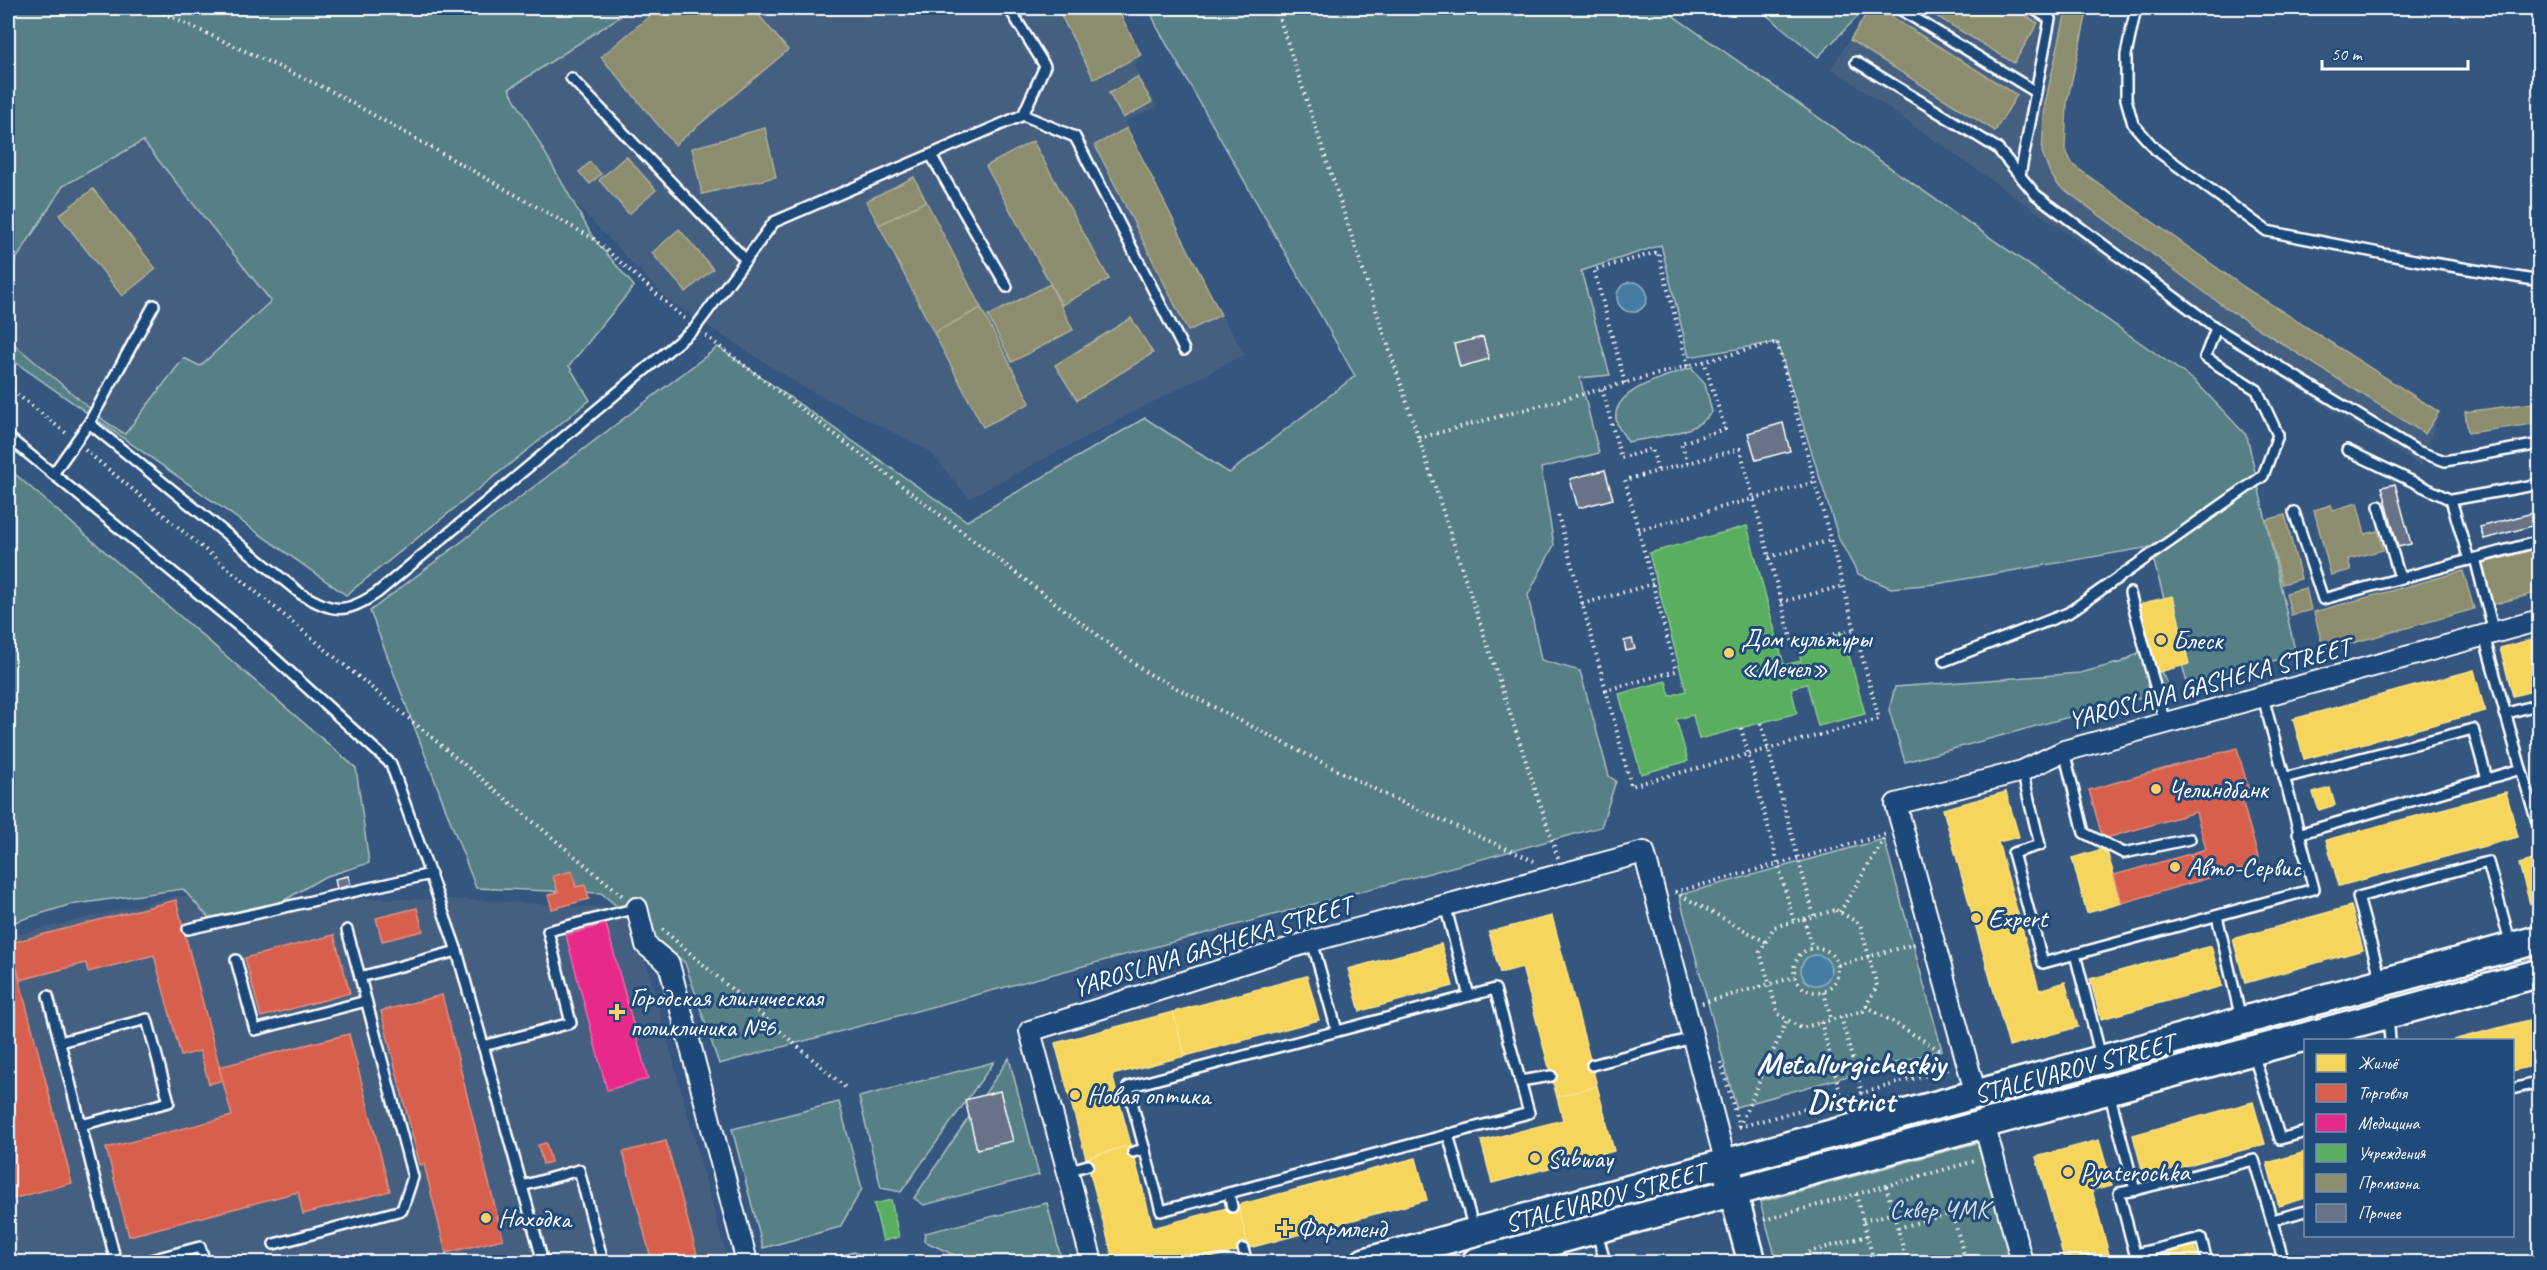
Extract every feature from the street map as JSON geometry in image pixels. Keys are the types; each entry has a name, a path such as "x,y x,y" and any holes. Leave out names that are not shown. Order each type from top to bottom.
{"main road":[{"name":"STALEVAROV STREET","path":"1365,1263 2540,939"},
{"name":"STALEVAROV STREET","path":"1476,1263 2540,973"},
{"path":"1976,1095 1984,1124"},
{"path":"1726,1164 1752,1263"}],"street":[{"name":"YAROSLAVA GASHEKA STREET","path":"1976,1095 1896,804 2022,771 2064,751 2540,620"},
{"name":"YAROSLAVA GASHEKA STREET","path":"1092,1263 1030,1030 1312,941 1644,852 1684,1008"},
{"path":"637,908 646,945 669,964 747,1263"},
{"path":"1684,1008 1726,1164"},
{"path":"1984,1124 2022,1263"}],"lane":[{"path":"89,423 301,594 326,608 355,609 377,594 695,328 774,222 1023,116 1045,66 1009,8"},
{"path":"1898,8 2036,92"},
{"path":"2020,175 2050,19 2032,8"},
{"path":"2136,8 2126,56 2126,99 2133,124 2156,150 2267,231 2415,261 2540,281"},
{"path":"1856,62 1998,148 2036,195 2216,328 2417,452 2445,461 2540,444"},
{"path":"571,78 745,259"},
{"path":"1023,116 1075,137 1184,350"},
{"path":"931,155 1007,287"},
{"path":"53,474 89,423 154,305"},
{"path":"1944,661 2068,613 2263,476 2278,435 2257,390 2205,357 2216,328"},
{"path":"8,437 248,634 391,764 457,951 543,1263"},
{"path":"2347,450 2451,500 2540,484"},
{"path":"2451,500 2472,559 2504,714 2540,832"},
{"path":"2379,506 2400,578"},
{"path":"2294,512 2323,599 2540,541"},
{"path":"2130,593 2164,723"},
{"path":"2022,771 2040,845 2013,853 2043,963 2314,889 2263,697"},
{"path":"2504,714 2540,704"},
{"path":"2284,778 2473,729 2487,779"},
{"path":"2064,751 2084,833 2124,853 2190,839"},
{"path":"2298,834 2521,769"},
{"path":"2381,983 2358,897 2488,862 2511,947"},
{"path":"188,929 431,874"},
{"path":"1445,904 1469,996"},
{"path":"483,1046 571,1023 548,931 637,908"},
{"path":"2217,916 2242,1021"},
{"path":"274,1245 402,1210 413,1177 347,930"},
{"path":"1312,941 1337,1031"},
{"path":"360,977 457,951"},
{"path":"2075,954 2102,1060"},
{"path":"236,960 255,1030 366,1001"},
{"path":"1495,989 1528,1113 1161,1211 1128,1087 1337,1031 1495,989"},
{"path":"48,996 116,1263"},
{"path":"2388,1014 2390,1039"},
{"path":"60,1042 147,1019 169,1102 81,1125"},
{"path":"1592,1065 1692,1038"},
{"path":"2252,1051 2280,1139 2304,1133"},
{"path":"1520,1081 1551,1076"},
{"path":"2514,1088 2540,1082"},
{"path":"2109,1090 2135,1190"},
{"path":"1448,1134 1475,1233"},
{"path":"1133,1152 1145,1149"},
{"path":"2207,1263 2201,1239 2135,1254 2119,1193 2254,1160 2284,1263"},
{"path":"1067,1171 1088,1165"},
{"path":"522,1186 579,1170 603,1263"},
{"path":"1228,1192 1232,1207"},
{"path":"2272,1220 2304,1212"},
{"path":"1597,1229 1605,1263"},
{"path":"142,1263 200,1247 205,1263"},
{"path":"1243,1249 1247,1263"},
{"path":"2532,1263 2540,1260"}],"path":[{"path":"153,8 328,90 594,240 695,328 1147,673 1390,797 1563,873"},
{"path":"1276,8 1563,873"},
{"path":"1625,383 1594,270 1658,252 1688,366"},
{"path":"1419,438 1777,342 1879,719 1631,786 1558,515"},
{"path":"1688,464 1681,442 1725,429 1704,362"},
{"path":"8,387 637,908 846,1088"},
{"path":"1602,389 1621,458 1652,449 1658,471"},
{"path":"1605,690 1676,671 1625,480 1740,449 1792,645 1855,629"},
{"path":"1638,530 1815,482"},
{"path":"1769,557 1831,540"},
{"path":"1582,603 1653,584"},
{"path":"1781,602 1843,586"},
{"path":"1761,723 1814,916"},
{"path":"1741,728 1794,922"},
{"path":"1675,892 1887,834"},
{"path":"1887,834 1890,844"},
{"path":"1840,912 1887,834"},
{"path":"1675,892 1678,903"},
{"path":"1675,892 1766,942"},
{"path":"1836,910 1840,912 1860,924 1877,987 1863,1011 1801,1028 1778,1014 1760,952 1774,927 1836,910"},
{"path":"1804,919 1812,948"},
{"path":"1914,932 1921,955"},
{"path":"1838,965 1917,943"},
{"path":"1812,948 1823,949 1833,955 1838,965 1838,976 1833,986 1824,992 1812,993 1801,987 1795,977 1795,965 1801,954 1812,948"},
{"path":"1684,1008 1795,977"},
{"path":"1702,991 1708,1014"},
{"path":"1824,992 1831,1020"},
{"path":"1866,1006 1942,1050 1952,1068"},
{"path":"1841,1017 1862,1093"},
{"path":"1739,1128 1787,1020"},
{"path":"1821,1022 1842,1099"},
{"path":"1946,1046 1952,1068"},
{"path":"1720,1059 1739,1128"},
{"path":"1739,1128 1952,1068"},
{"path":"1764,1220 1993,1156"},
{"path":"1886,1186 1907,1263"},
{"path":"1856,1194 1874,1263"},
{"path":"1863,1221 1894,1213"},
{"path":"1898,1228 1952,1213 1966,1263"},
{"path":"1809,1263 1806,1253 1867,1236"}],"shaded area":[{"path":"617,8 1117,8 1141,55 1134,66 1158,107 1126,120 1127,128 1221,315 1245,354 969,498 928,450 803,387 669,301 474,99"},
{"path":"1870,8 2088,8 2067,102 2065,149 2073,165 2244,287 2439,412 2421,467 2206,330 1831,68"},
{"path":"143,141 271,301 200,366 184,358 125,434 106,422 8,339 8,272 63,186"},
{"path":"1632,282 1643,286 1647,297 1643,308 1632,312 1621,308 1617,297 1621,286"},
{"path":"176,896 478,900 632,910 728,1262 8,1262 8,937"},
{"path":"1816,955 1827,959 1831,970 1827,981 1816,985 1805,981 1801,970 1805,959"}],"green space":[{"path":"8,8 633,8 509,89 594,239 634,286 569,366 590,400 346,595 8,357 8,339 106,422 125,434 184,358 200,366 271,301 143,141 63,186 8,272"},
{"path":"1149,8 1662,8 2195,381 2247,436 2296,655 2187,683 2150,547 1936,584 1891,588 1858,574 1839,539 1777,342 1689,357 1661,245 1581,271 1610,375 1580,378 1599,453 1541,468 1554,545 1528,595 1541,660 1580,671 1609,776 1616,781 1601,827 719,1064 685,963 601,893 476,888 370,611 718,347 967,521 1145,418 1229,473 1355,376 1157,27"},
{"path":"1758,8 1866,8 1818,57"},
{"path":"1691,368 1705,384 1712,412 1695,426 1674,434 1628,442 1618,426 1616,414 1620,403 1628,394 1640,387"},
{"path":"8,468 356,768 369,863 324,877 278,904 217,927 183,889 69,905 8,924"},
{"path":"2147,648 2171,689 1905,762 1889,710 1895,687 2080,673 2122,662"},
{"path":"1884,839 1942,1050 1736,1107 1679,895"},
{"path":"1009,1058 1039,1175 924,1205 914,1198"},
{"path":"994,1062 901,1192 881,1188 859,1097"},
{"path":"839,1102 862,1189 840,1227 763,1248 732,1129"},
{"name":"Сквер ЧМК","path":"1980,1142 2013,1262 1777,1262 1760,1202"},
{"path":"1047,1203 1062,1262 969,1262 924,1241 925,1233"},
{"path":"854,1252 882,1262 815,1262"}],"building: Жильё":[{"path":"2173,596 2189,664 2155,673 2139,604"},
{"path":"2540,637 2540,689 2513,696 2500,648"},
{"path":"2474,670 2485,711 2304,759 2293,719"},
{"path":"2330,788 2335,805 2319,810 2313,793"},
{"path":"2006,792 2019,837 1998,842 2039,990 2065,982 2078,1027 2009,1046 1943,809"},
{"path":"2506,792 2518,837 2339,886 2326,840"},
{"path":"2106,848 2122,903 2087,913 2072,858"},
{"path":"2540,858 2540,902 2530,904 2519,864"},
{"path":"2351,906 2363,950 2245,983 2233,939"},
{"path":"1552,916 1597,1086 1557,1097 1522,967 1500,973 1489,932"},
{"path":"1441,944 1453,986 1360,1011 1348,969"},
{"path":"2211,946 2222,986 2101,1019 2090,979"},
{"path":"1307,976 1319,1020 1185,1056 1173,1012"},
{"path":"1173,1012 1185,1056 1112,1075 1131,1145 1086,1158 1055,1043"},
{"path":"2540,1017 2540,1064 2514,1070 2514,1039 2457,1039"},
{"path":"1597,1086 1614,1151 1492,1183 1481,1141 1563,1120 1557,1097"},
{"path":"2253,1102 2265,1144 2144,1177 2133,1135"},
{"path":"2099,1140 2112,1185 2092,1190 2111,1262 2065,1262 2036,1157"},
{"path":"1131,1145 1153,1228 1238,1205 1249,1248 1194,1262 1114,1262 1086,1158"},
{"path":"2304,1153 2304,1199 2279,1206 2267,1163"},
{"path":"1416,1158 1427,1200 1249,1248 1238,1205"},
{"path":"2194,1245 2199,1262 2131,1262"},
{"path":"2246,1254 2248,1262 2231,1262 2230,1258"}],"building: Торговля":[{"path":"2237,748 2251,798 2242,800 2260,864 2198,881 2190,854 2206,849 2196,812 2103,839 2089,790"},
{"path":"2190,854 2198,881 2122,903 2114,875"},
{"path":"572,871 576,887 585,885 589,899 552,909 548,895 558,892 553,876"},
{"path":"176,900 223,1080 209,1084 200,1051 181,1056 154,955 88,972 86,963 20,980 10,943"},
{"path":"417,908 423,931 382,941 376,918"},
{"path":"334,935 350,993 261,1017 245,958"},
{"path":"8,943 10,943 72,1183 8,1200"},
{"path":"442,995 503,1239 446,1253 424,1164 420,1165 381,1011"},
{"path":"349,1034 390,1191 303,1214 298,1192 129,1236 106,1148 232,1116 219,1067"},
{"path":"666,1141 699,1262 652,1262 623,1152"},
{"path":"546,1143 551,1162 543,1164 538,1145"}],"building: Медицина":[{"path":"606,924 648,1079 607,1090 566,935"}],"building: Учреждения":[{"name":"Дом культуры «Мечел»","path":"1747,526 1784,665 1801,661 1797,646 1843,633 1865,714 1818,726 1807,684 1791,688 1797,713 1699,739 1693,715 1676,719 1688,761 1641,774 1619,694 1666,681 1670,696 1686,691 1649,553"},
{"path":"891,1200 899,1237 883,1241 874,1204"}],"building: Промзона":[{"path":"659,8 753,8 788,50 675,145 601,57"},
{"path":"1057,8 1117,8 1141,55 1094,79"},
{"path":"1870,8 1877,8 2017,95 1995,131 1850,40"},
{"path":"1923,8 2012,8 2038,23 2014,63"},
{"path":"2052,8 2088,8 2067,102 2065,149 2073,165 2244,287 2439,412 2425,434 2229,310 2058,185 2050,173 2042,152 2045,103 2065,16"},
{"path":"1137,77 1152,102 1123,118 1109,93"},
{"path":"765,128 776,177 702,194 692,148"},
{"path":"1127,128 1221,315 1188,331 1095,145"},
{"path":"1033,141 1109,279 1062,305 986,166"},
{"path":"626,156 656,190 629,214 599,180"},
{"path":"590,162 601,174 590,184 579,172"},
{"path":"914,177 926,201 879,225 866,201"},
{"path":"93,189 156,269 122,296 59,215"},
{"path":"926,201 981,308 934,333 879,225"},
{"path":"679,229 713,269 686,292 652,253"},
{"path":"1050,284 1073,330 1012,362 988,316"},
{"path":"981,308 1030,403 983,427 934,333"},
{"path":"1131,318 1153,353 1077,400 1055,365"},
{"path":"2540,402 2540,423 2468,433 2465,412"},
{"path":"2357,503 2365,534 2378,531 2383,550 2348,559 2351,570 2331,575 2314,510 2331,505 2333,510"},
{"path":"2285,515 2301,579 2282,584 2266,520"},
{"path":"2540,548 2540,592 2491,605 2480,564"},
{"path":"2463,571 2474,609 2324,651 2314,612"},
{"path":"2306,588 2311,610 2291,615 2286,593"}],"building: Прочее":[{"path":"1483,337 1489,359 1460,367 1454,344"},
{"path":"1783,423 1790,451 1756,460 1748,433"},
{"path":"1605,470 1613,499 1578,508 1570,479"},
{"path":"2395,484 2411,544 2398,547 2382,487"},
{"path":"2540,511 2540,524 2484,539 2480,527"},
{"path":"1632,639 1635,649 1626,651 1624,641"},
{"path":"348,876 351,885 337,889 335,879"},
{"path":"1000,1091 1013,1141 977,1149 965,1100"}],"place":[{"name":"Блеск","path":"2161,640"},
{"name":"Дом культуры «Мечел»","path":"1729,653"},
{"name":"Челиндбанк","path":"2156,789"},
{"name":"Авто-Сервис","path":"2175,867"},
{"name":"Expert","path":"1976,918"},
{"name":"Городская клиническая поликлиника №6","path":"617,1012"},
{"name":"Новая оптика","path":"1075,1095"},
{"name":"Subway","path":"1535,1158"},
{"name":"Pyaterochka","path":"2068,1172"},
{"name":"Находка","path":"486,1218"},
{"name":"Фармленд","path":"1285,1228"}],"district":[{"name":"Metallurgicheskiy District","path":"1851,1082"}]}
